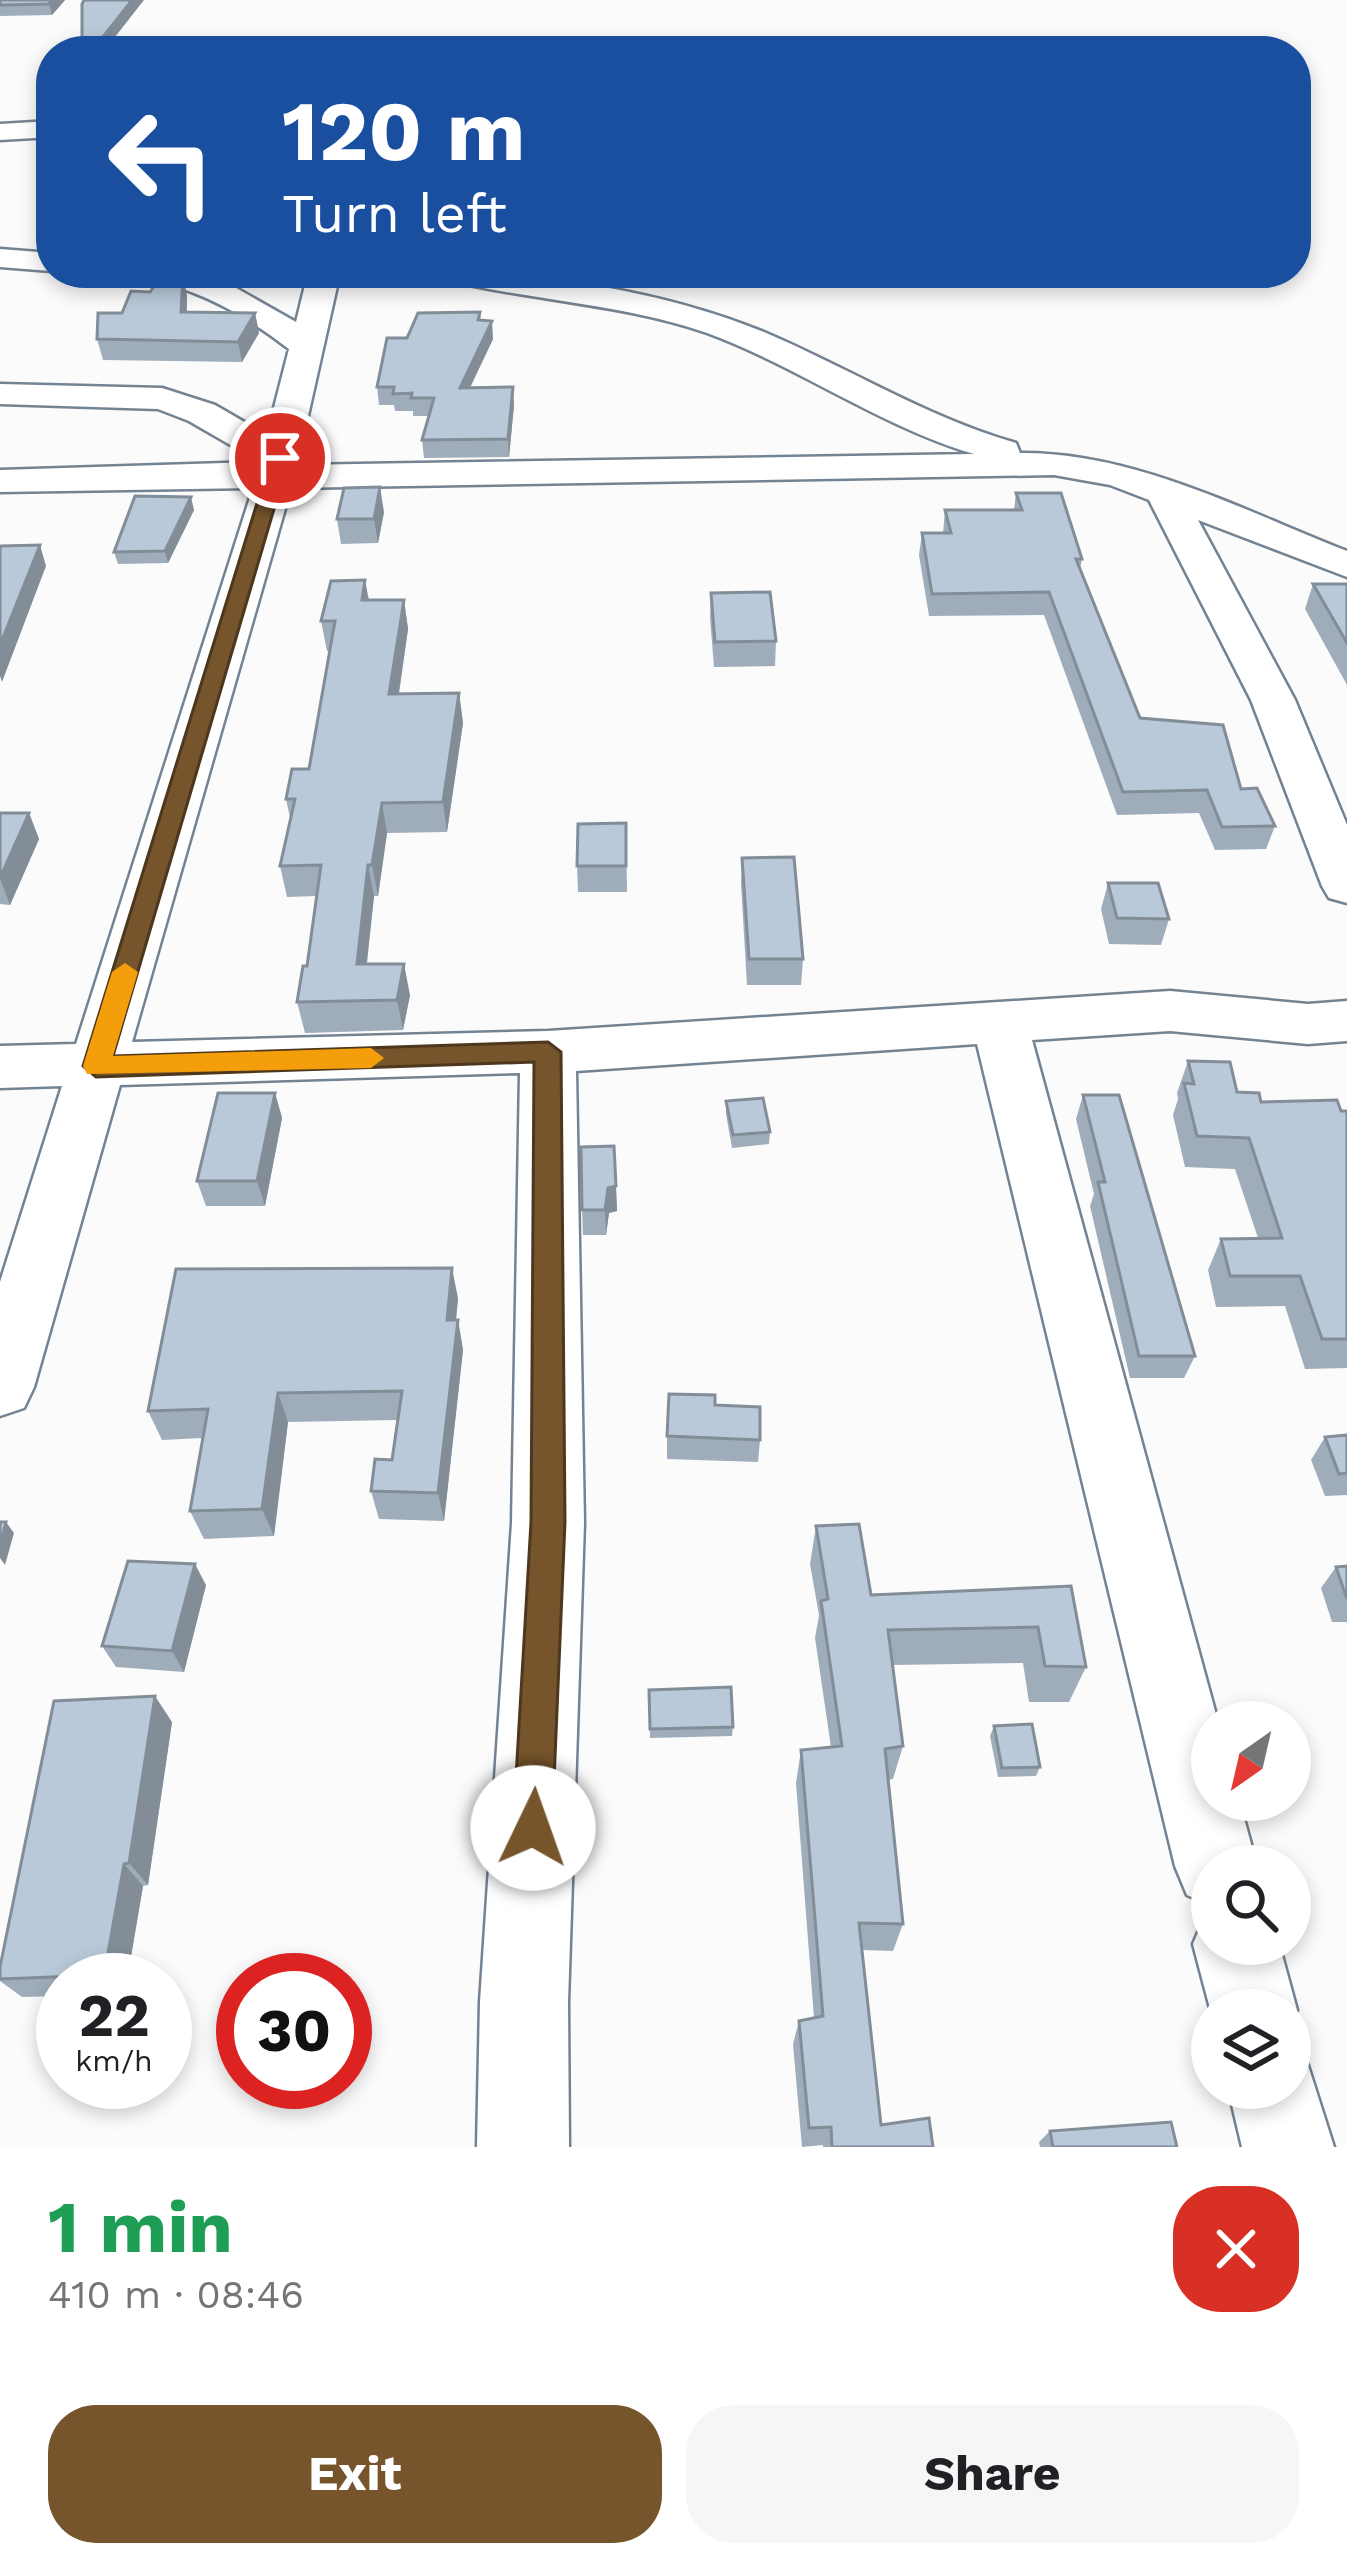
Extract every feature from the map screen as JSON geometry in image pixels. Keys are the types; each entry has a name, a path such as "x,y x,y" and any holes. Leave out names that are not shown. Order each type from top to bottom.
{"street":[{"path":"0,133 36,130"},
{"path":"0,258 36,261"},
{"path":"209,288 274,321 308,347"},
{"path":"0,1387 278,468 321,288"},
{"path":"524,288 622,302 718,326 913,421 972,444 1119,476 1347,565"},
{"path":"0,394 162,399 202,413 278,468"},
{"path":"0,481 278,468 1054,464"},
{"path":"1164,493 1273,700 1347,886"},
{"path":"0,1067 548,1052 1170,1011 1308,1024 1347,1021"},
{"path":"1000,1023 1211,1845"},
{"path":"523,2147 524,2002 548,1522 548,1052"},
{"path":"1278,2109 1288,2147"}],"building":[{"path":"0,0 52,0 49,4 0,5"},
{"path":"84,0 132,0 104,36 82,36"},
{"path":"153,288 182,288 181,312 255,313 238,342 97,339 98,313 122,313 131,291"},
{"path":"480,312 478,320 492,321 460,388 513,387 508,439 422,440 434,398 411,398 412,393 393,394 394,387 377,387 387,338 407,338 418,313"},
{"path":"380,487 374,519 337,519 344,488"},
{"path":"1016,493 1061,493 1082,559 1076,559 1140,718 1223,725 1241,789 1257,788 1275,826 1222,827 1207,790 1123,792 1049,592 932,594 922,533 951,533 945,510 1022,510"},
{"path":"135,496 191,497 165,551 114,552"},
{"path":"40,545 0,645 1,546"},
{"path":"365,580 362,600 404,600 389,694 459,693 443,802 382,803 372,865 368,865 357,964 404,964 397,1000 297,1002 303,966 307,966 321,865 280,866 295,799 286,799 292,769 309,769 335,621 321,621 331,581"},
{"path":"1313,584 1347,584 1347,643"},
{"path":"770,592 776,641 715,642 711,593"},
{"path":"0,813 29,813 0,878"},
{"path":"626,823 626,866 577,866 578,824"},
{"path":"794,857 803,959 749,959 742,858"},
{"path":"1108,883 1158,883 1169,919 1117,918"},
{"path":"1188,1061 1230,1062 1237,1092 1259,1093 1261,1102 1337,1100 1341,1111 1347,1111 1347,1339 1322,1339 1300,1276 1230,1276 1221,1239 1282,1238 1249,1138 1197,1136 1184,1083 1194,1084"},
{"path":"218,1093 275,1093 257,1181 197,1181"},
{"path":"1083,1095 1119,1095 1195,1356 1139,1356"},
{"path":"763,1098 770,1132 733,1135 726,1101"},
{"path":"614,1146 616,1186 608,1188 605,1210 582,1210 581,1147"},
{"path":"452,1268 447,1320 458,1320 438,1493 371,1491 375,1459 392,1460 402,1391 278,1393 262,1509 190,1511 208,1409 148,1411 176,1269"},
{"path":"669,1394 715,1395 715,1405 760,1407 760,1440 667,1436"},
{"path":"1347,1435 1347,1473 1339,1474 1325,1437"},
{"path":"859,1524 871,1595 1071,1586 1086,1667 1045,1666 1038,1627 888,1630 903,1746 885,1749 903,1924 859,1923 881,2125 929,2118 933,2147 832,2147 831,2127 809,2128 799,2021 823,2016 801,1750 842,1746 821,1601 828,1599 816,1526"},
{"path":"128,1561 195,1564 172,1651 102,1646"},
{"path":"1347,1566 1347,1599 1336,1567"},
{"path":"731,1687 733,1727 650,1729 649,1690"},
{"path":"155,1696 129,1863 124,1864 108,1953 36,1953 36,1978 0,1979 0,1967 54,1701"},
{"path":"1032,1724 1040,1767 1002,1768 994,1726"},
{"path":"1171,2122 1177,2147 1053,2147 1050,2131"}],"slow traffic":[{"path":"125,972 96,1066 371,1058"}],"route":[{"path":"280,458 96,1066 548,1052 548,1522 533,1828"}]}
